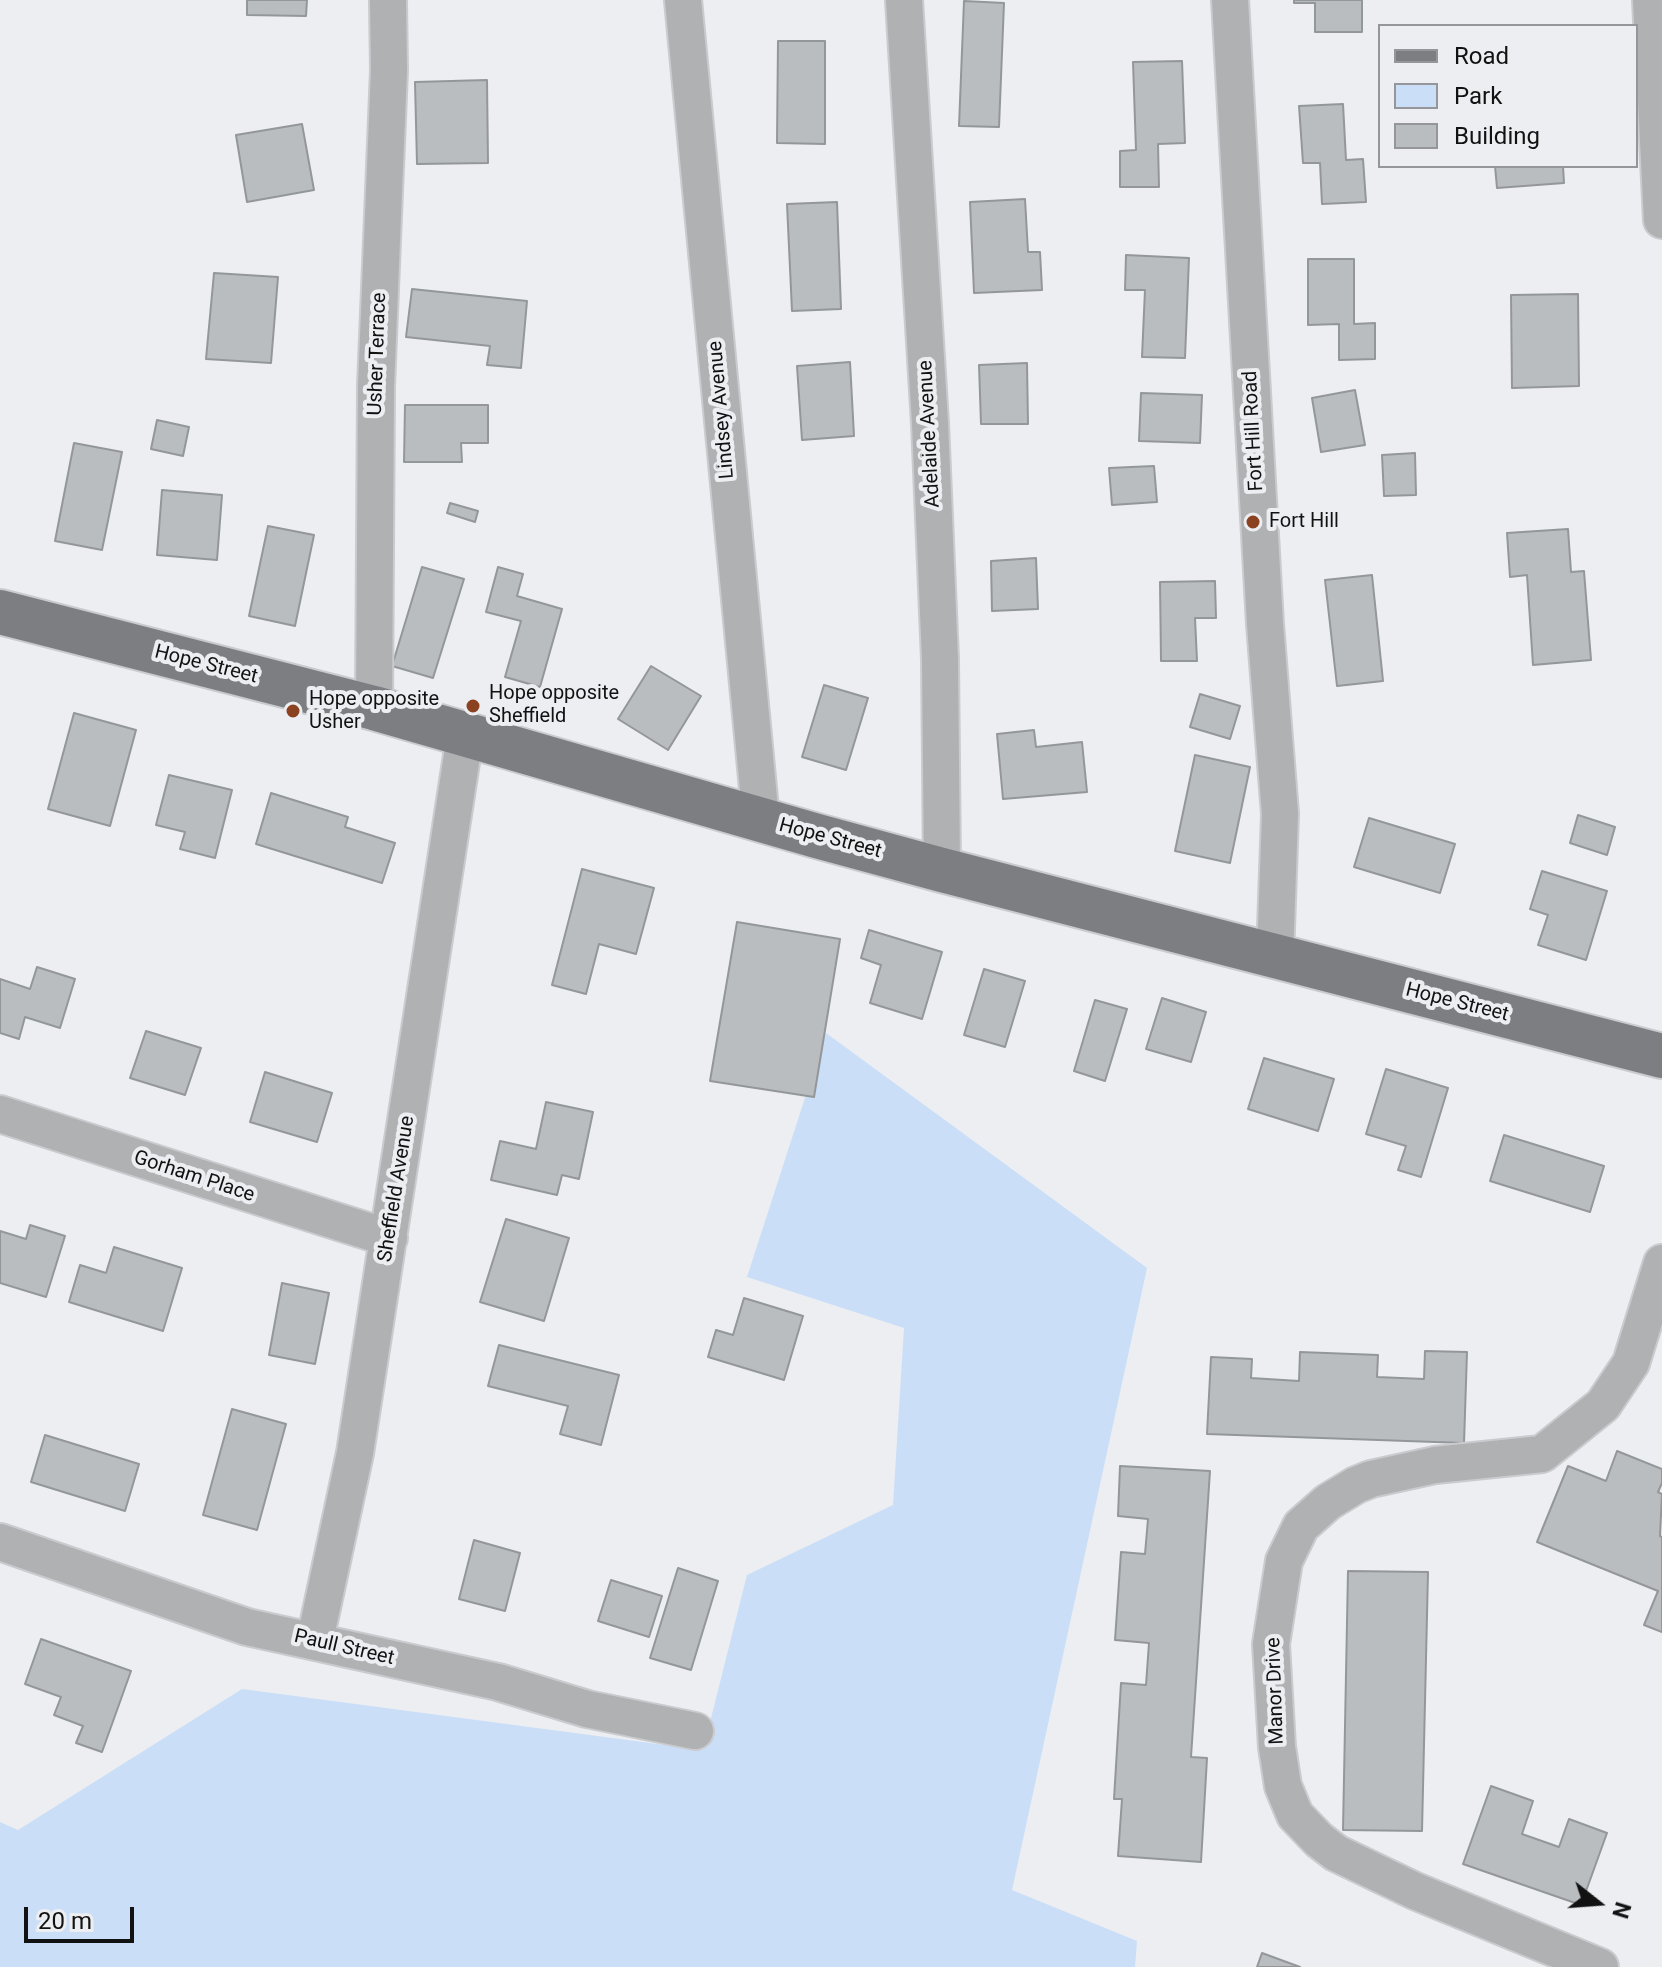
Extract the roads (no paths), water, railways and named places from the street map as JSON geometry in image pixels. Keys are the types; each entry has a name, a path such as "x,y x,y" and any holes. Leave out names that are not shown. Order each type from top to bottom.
{"main road":[{"name":"Hope Street","path":"0,612 374,708 942,870 1662,1056"}],"street":[{"name":"Usher Terrace","path":"374,708 376,386 389,70 388,0"},
{"name":"Lindsey Avenue","path":"683,0 761,820"},
{"name":"Adelaide Avenue","path":"904,0 931,439 940,659 942,870"},
{"name":"Fort Hill Road","path":"1230,0 1265,624 1280,814 1275,957"},
{"path":"1651,0 1662,220"},
{"name":"Sheffield Avenue","path":"315,1640 355,1453 465,736"},
{"name":"Gorham Place","path":"0,1114 389,1238"},
{"name":"Manor Drive","path":"1600,1967 1415,1891 1336,1853 1319,1840 1295,1815 1283,1786 1277,1747 1271,1644 1284,1561 1301,1526 1328,1502 1371,1479 1435,1465 1542,1454 1603,1405 1631,1363 1662,1263"},
{"name":"Paull Street","path":"0,1542 247,1627 498,1682 587,1709 695,1731"}],"place":[{"name":"Fort Hill","path":"1253,522"},
{"name":"Hope opposite Sheffield","path":"473,706"},
{"name":"Hope opposite Usher","path":"293,711"}]}
